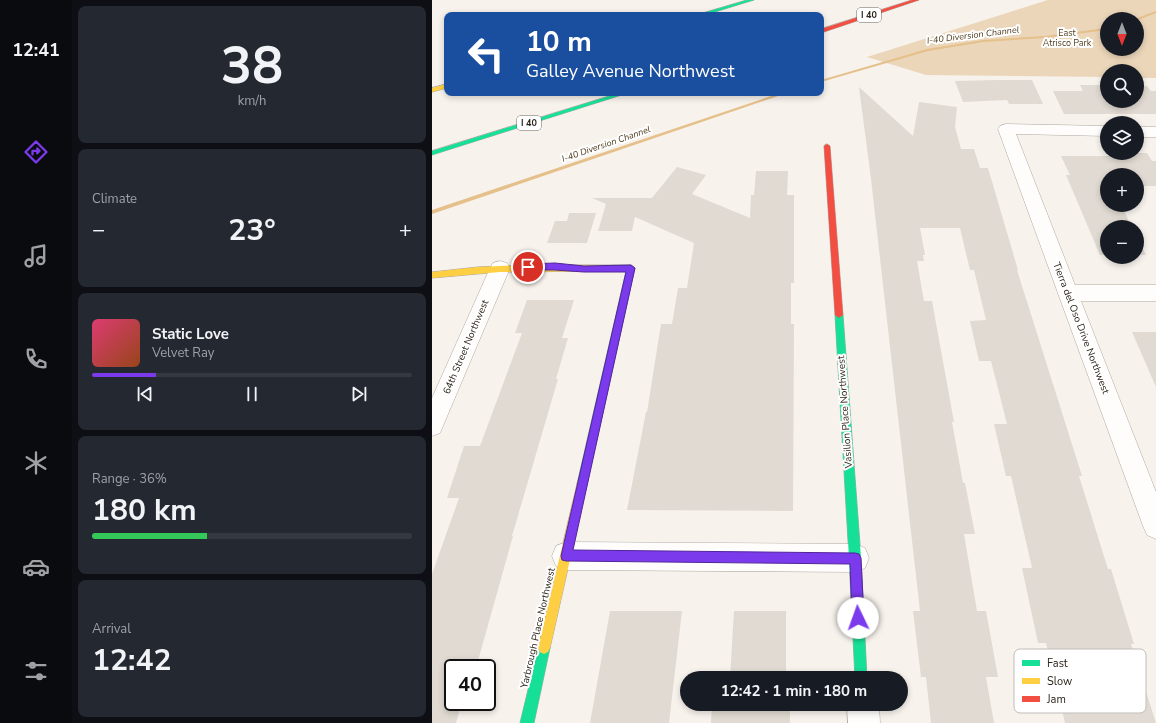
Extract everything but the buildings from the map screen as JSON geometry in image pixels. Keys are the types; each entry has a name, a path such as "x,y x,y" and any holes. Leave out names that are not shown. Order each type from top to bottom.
{"main road":[{"path":"709,12 752,0"},
{"name":"I 40","path":"824,30 917,0"},
{"path":"432,90 444,87"},
{"name":"I 40","path":"432,153 615,96"},
{"name":"Vasilion Place Northwest","path":"827,146 855,558 861,671"},
{"name":"Yarbrough Place Northwest","path":"500,268 555,266 584,269 631,268 527,723"},
{"path":"432,275 500,268"}],"street":[{"name":"Tierra del Oso Drive Northwest","path":"1100,131 1006,129 1156,526"},
{"path":"1144,132 1156,132"},
{"name":"64th Street Northwest","path":"432,425 500,268"},
{"path":"1068,293 1156,293"},
{"path":"566,556 855,558"},
{"path":"863,711 864,723"}],"green space":[{"name":"East Atrisco Park","path":"1048,0 1156,0 1156,78 1144,78 1144,64 1100,64 1100,77 926,75 867,57"}],"waterway":[{"name":"I-40 Diversion Channel","path":"1144,16 1156,12"},
{"name":"I-40 Diversion Channel","path":"824,80 927,50 983,41 1045,37 1100,30"},
{"name":"I-40 Diversion Channel","path":"432,212 776,96"}],"traffic: fast":[{"path":"710,12 752,0"},
{"path":"432,153 615,96"},
{"path":"582,484 631,268 614,268"},
{"path":"839,315 855,558 861,671"},
{"path":"527,723 544,648"}],"traffic: slow":[{"path":"432,90 444,87"},
{"path":"432,275 478,270 523,268 614,268"},
{"path":"544,648 582,484"}],"traffic: jam":[{"path":"824,30 917,0"},
{"path":"827,146 839,315"}],"route":[{"path":"528,267 555,266 584,269 631,268 566,556 855,558 858,618"}]}
